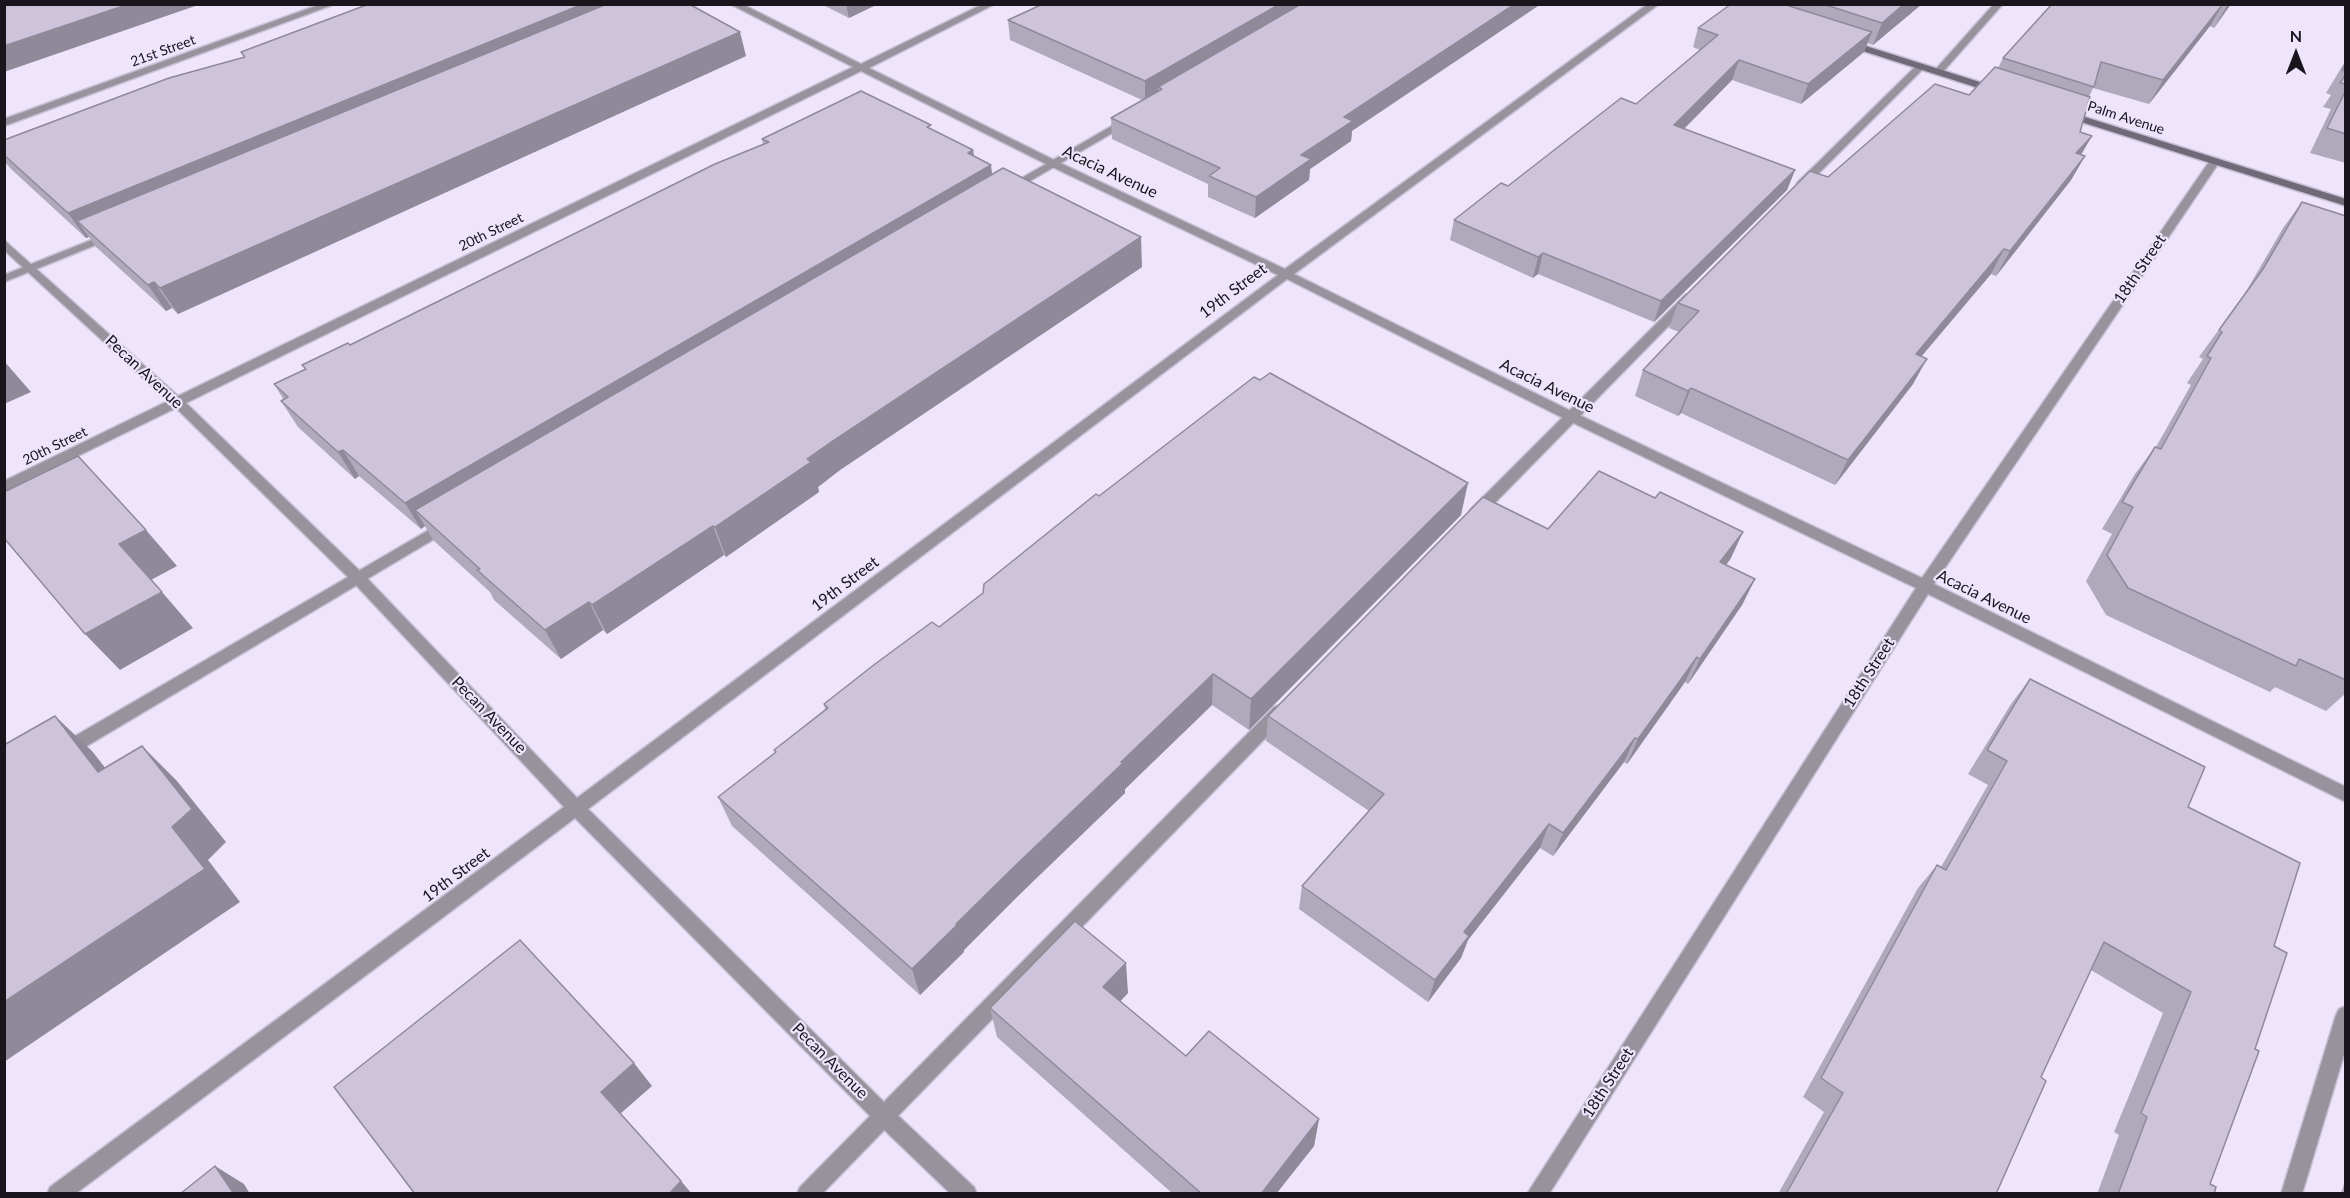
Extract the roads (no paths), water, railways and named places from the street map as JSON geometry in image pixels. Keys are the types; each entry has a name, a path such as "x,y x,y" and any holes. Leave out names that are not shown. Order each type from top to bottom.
{"street":[{"name":"21st Street","path":"4,123 331,4"},
{"name":"Acacia Avenue","path":"734,4 1052,163 1286,274 1570,416 1925,586 2346,795"},
{"name":"20th Street","path":"4,487 991,4"},
{"name":"19th Street","path":"57,1194 576,808 1286,274 1655,4"},
{"path":"1938,72 1999,4"},
{"path":"1840,41 2014,97"},
{"path":"1787,200 1920,67"},
{"path":"991,200 1144,110"},
{"name":"Palm Avenue","path":"2058,111 2346,203"},
{"name":"18th Street","path":"1537,1194 1925,586 2215,161"},
{"path":"4,279 118,232"},
{"name":"Pecan Avenue","path":"4,243 178,403 358,578 576,808 884,1116 967,1194"},
{"path":"1461,527 1704,283"},
{"path":"55,757 460,517"},
{"path":"807,1194 1294,698"},
{"path":"2291,1194 2346,1014"}]}
